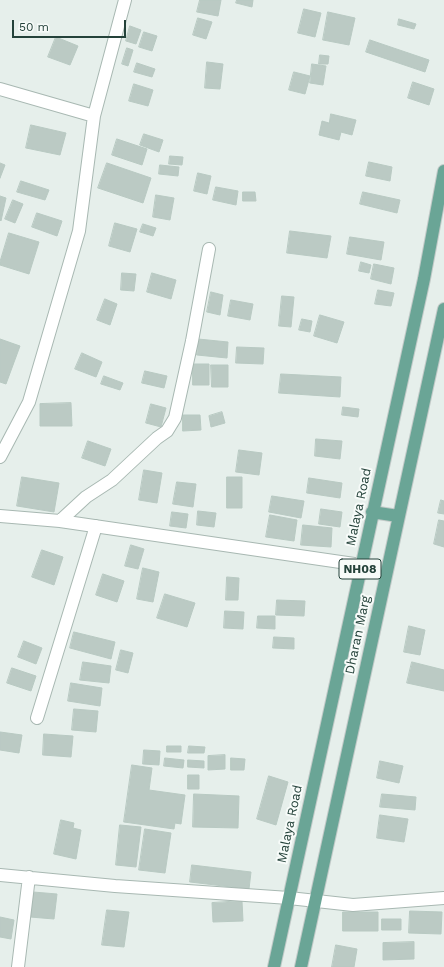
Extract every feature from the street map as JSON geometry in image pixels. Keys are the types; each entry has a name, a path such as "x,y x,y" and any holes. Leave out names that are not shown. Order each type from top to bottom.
{"main road":[{"name":"Malaya Road","path":"274,967 424,279 444,170"},
{"name":"Dharan Marg","path":"301,967 444,309"},
{"path":"372,512 398,516"}],"street":[{"path":"0,457 29,402 79,231 94,116 125,0"},
{"path":"0,89 94,116"},
{"path":"60,521 86,496 112,480 157,438 167,431 175,418 192,341 209,249"},
{"path":"0,516 60,521 361,565"},
{"path":"37,718 96,526"},
{"path":"0,875 115,886 315,900 353,905 444,898"},
{"path":"18,967 29,878"}],"building":[{"path":"200,0 221,0 218,16 197,12"},
{"path":"237,0 253,0 252,7 236,3"},
{"path":"304,9 321,13 315,37 298,33"},
{"path":"328,12 355,18 349,45 323,40"},
{"path":"198,18 212,22 206,39 193,35"},
{"path":"399,19 416,24 414,29 398,25"},
{"path":"130,26 141,30 136,44 126,41"},
{"path":"144,32 157,36 152,51 139,47"},
{"path":"56,37 78,46 70,65 48,57"},
{"path":"370,40 429,60 425,72 366,52"},
{"path":"127,48 133,50 128,66 122,64"},
{"path":"320,55 329,56 328,64 319,64"},
{"path":"207,62 223,64 220,89 205,88"},
{"path":"137,63 155,69 152,77 134,72"},
{"path":"312,64 326,66 323,85 310,83"},
{"path":"294,72 310,76 305,94 289,90"},
{"path":"413,82 434,89 429,105 408,98"},
{"path":"134,84 153,90 148,106 129,101"},
{"path":"331,114 356,120 352,135 341,132 339,140 319,135 322,121 329,123"},
{"path":"31,125 66,133 60,155 26,148"},
{"path":"144,134 163,140 159,152 140,145"},
{"path":"117,139 147,149 142,165 112,155"},
{"path":"170,156 183,157 182,165 169,164"},
{"path":"369,162 392,167 390,181 366,176"},
{"path":"0,163 5,165 0,178"},
{"path":"107,163 151,178 143,203 98,188"},
{"path":"160,165 179,167 178,176 159,174"},
{"path":"198,173 211,176 207,194 194,191"},
{"path":"21,181 49,190 45,200 17,192"},
{"path":"216,187 238,191 236,205 213,200"},
{"path":"243,192 255,192 256,201 243,201"},
{"path":"363,192 400,200 397,213 360,204"},
{"path":"156,195 174,198 170,220 153,217"},
{"path":"0,196 6,198 1,221 0,220"},
{"path":"13,200 23,204 15,223 5,219"},
{"path":"37,213 62,221 57,236 32,227"},
{"path":"115,223 137,229 130,252 109,246"},
{"path":"143,224 156,228 153,236 140,232"},
{"path":"290,231 331,236 327,258 287,253"},
{"path":"9,233 39,242 29,274 0,265"},
{"path":"350,237 384,242 381,260 347,254"},
{"path":"361,262 371,265 369,273 359,271"},
{"path":"374,264 394,268 391,284 371,279"},
{"path":"122,273 136,274 134,291 121,290"},
{"path":"152,273 176,280 171,299 147,292"},
{"path":"378,290 394,293 391,306 375,304"},
{"path":"211,292 223,295 220,315 207,312"},
{"path":"282,296 294,297 291,327 279,326"},
{"path":"105,299 117,304 110,325 97,320"},
{"path":"231,300 253,304 250,320 228,316"},
{"path":"320,315 344,322 337,343 314,336"},
{"path":"302,319 312,321 310,332 299,330"},
{"path":"0,339 20,346 6,384 0,382"},
{"path":"198,339 228,342 227,358 197,355"},
{"path":"237,347 264,348 263,364 236,363"},
{"path":"82,353 102,362 96,377 75,369"},
{"path":"193,364 209,364 209,385 193,385"},
{"path":"211,365 228,365 228,387 212,387"},
{"path":"145,371 167,376 164,388 142,383"},
{"path":"281,374 341,377 340,397 279,393"},
{"path":"104,376 123,383 120,390 101,384"},
{"path":"71,403 72,426 40,426 40,404"},
{"path":"151,404 166,408 161,427 146,423"},
{"path":"343,407 359,409 358,417 342,415"},
{"path":"222,412 225,423 211,427 209,416"},
{"path":"183,415 200,415 201,430 183,431"},
{"path":"316,439 342,441 340,459 315,456"},
{"path":"88,441 111,449 105,466 82,458"},
{"path":"239,450 262,453 259,475 236,472"},
{"path":"144,470 162,473 157,503 139,500"},
{"path":"22,477 59,483 54,512 17,506"},
{"path":"227,477 242,477 242,508 227,508"},
{"path":"309,478 342,483 340,498 307,493"},
{"path":"177,482 196,484 193,507 173,504"},
{"path":"272,496 304,501 301,518 269,512"},
{"path":"441,500 444,501 444,514 438,513"},
{"path":"321,509 342,512 340,527 319,524"},
{"path":"198,511 216,513 214,527 197,525"},
{"path":"172,512 188,514 186,528 170,526"},
{"path":"270,515 297,520 294,541 266,537"},
{"path":"439,520 444,521 444,547 434,544"},
{"path":"303,525 332,528 331,547 301,545"},
{"path":"131,545 144,549 138,569 125,566"},
{"path":"42,550 63,557 54,585 32,577"},
{"path":"143,568 159,572 153,602 137,599"},
{"path":"103,574 124,581 117,602 96,595"},
{"path":"227,577 239,578 238,600 226,600"},
{"path":"165,594 195,603 187,627 157,618"},
{"path":"277,600 305,601 304,616 276,615"},
{"path":"225,611 244,612 243,629 224,628"},
{"path":"258,616 275,616 275,629 257,628"},
{"path":"409,626 425,630 420,655 404,652"},
{"path":"74,632 115,642 111,659 70,648"},
{"path":"274,637 294,638 294,649 273,648"},
{"path":"24,641 42,648 36,664 18,657"},
{"path":"121,650 133,653 128,673 116,670"},
{"path":"83,662 111,666 109,683 80,680"},
{"path":"412,662 444,670 444,691 407,683"},
{"path":"12,668 36,676 31,691 7,683"},
{"path":"71,683 102,688 100,706 68,701"},
{"path":"74,709 98,711 96,732 72,730"},
{"path":"0,732 22,735 19,753 0,750"},
{"path":"44,734 73,736 71,757 43,755"},
{"path":"167,746 181,746 181,752 167,752"},
{"path":"189,746 205,747 204,753 188,753"},
{"path":"144,750 160,751 159,765 143,764"},
{"path":"225,755 225,769 208,770 208,756"},
{"path":"165,758 184,760 183,768 164,766"},
{"path":"231,758 245,759 244,770 231,770"},
{"path":"188,760 204,761 204,768 188,767"},
{"path":"380,761 403,766 399,783 377,778"},
{"path":"132,765 152,768 149,790 185,795 181,824 175,823 174,829 124,822"},
{"path":"188,775 199,775 199,789 188,789"},
{"path":"269,776 288,782 276,825 257,819"},
{"path":"194,794 239,796 238,828 193,827"},
{"path":"382,794 416,797 415,810 380,807"},
{"path":"380,815 408,819 404,842 377,838"},
{"path":"61,820 74,823 73,828 81,830 76,859 54,854"},
{"path":"120,825 141,827 136,867 116,865"},
{"path":"145,829 171,833 165,873 139,870"},
{"path":"192,865 251,872 249,889 190,882"},
{"path":"33,892 57,894 54,919 30,917"},
{"path":"242,901 243,921 213,922 212,903"},
{"path":"107,910 129,912 124,947 102,945"},
{"path":"410,911 442,912 441,934 409,933"},
{"path":"343,912 378,912 378,931 343,931"},
{"path":"0,917 14,920 11,939 0,937"},
{"path":"382,919 401,919 401,930 382,930"},
{"path":"414,942 414,959 383,960 383,943"},
{"path":"336,945 357,949 354,967 332,967"}]}
